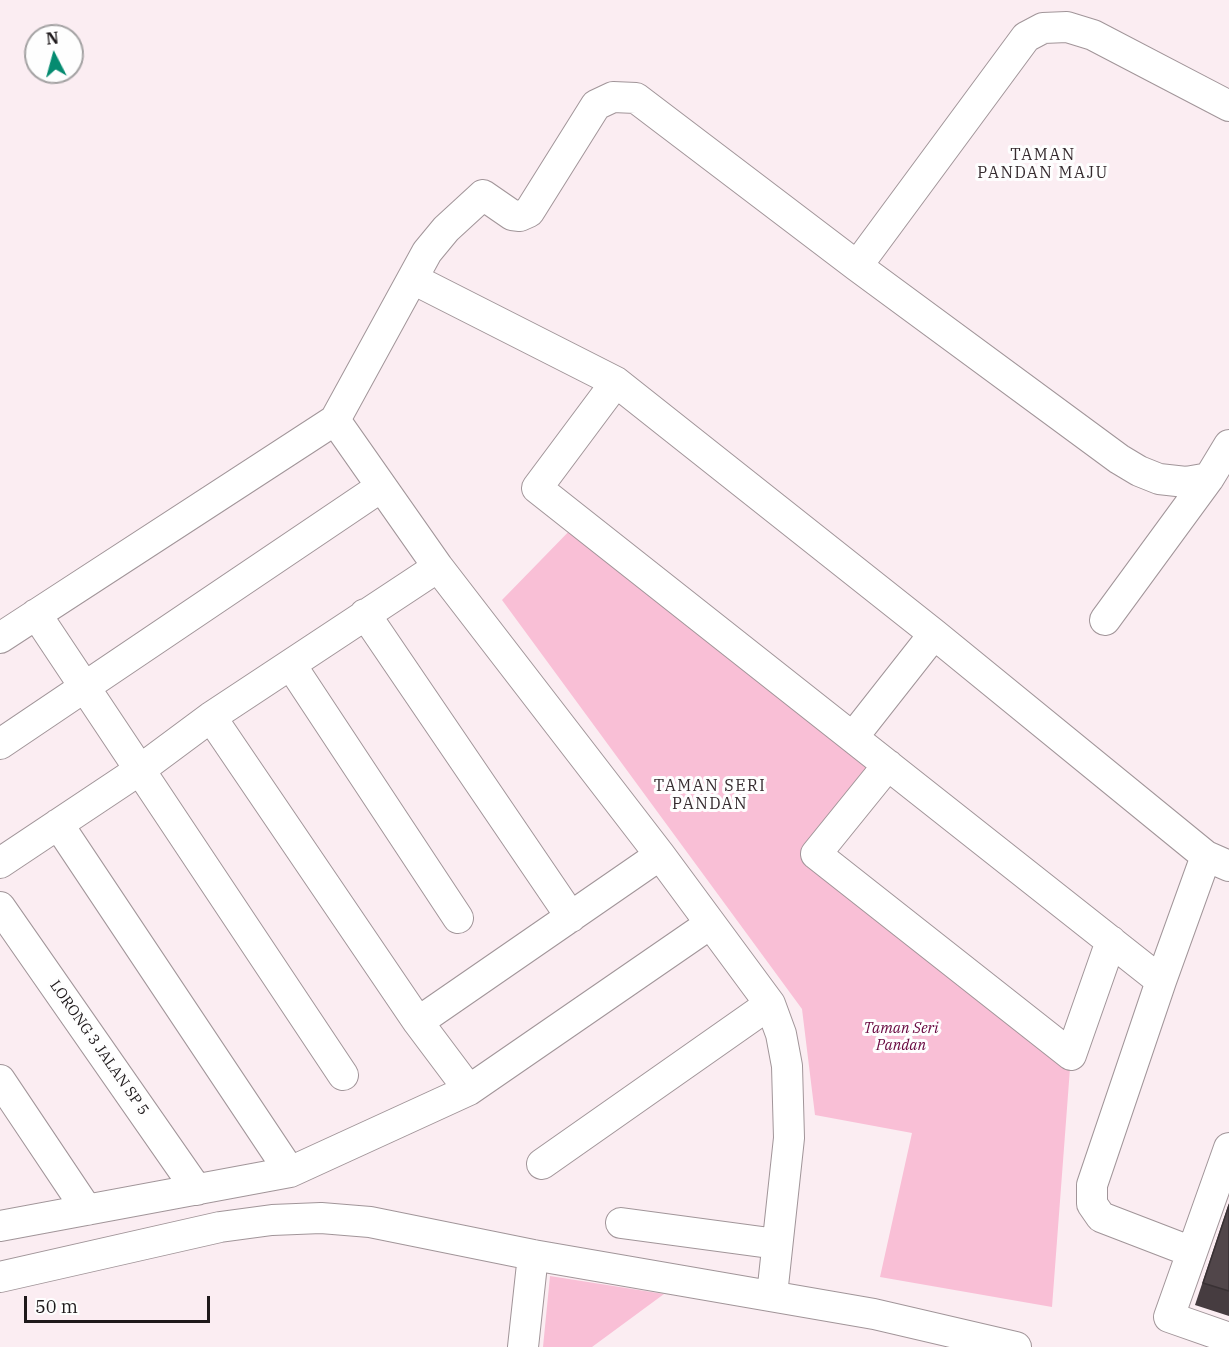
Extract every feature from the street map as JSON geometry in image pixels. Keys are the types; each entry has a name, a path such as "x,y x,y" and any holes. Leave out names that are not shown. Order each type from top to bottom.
{"street":[{"path":"857,266 1026,37 1043,28 1067,27 1093,35 1229,106"},
{"path":"0,638 335,420 428,252 446,230 483,195 512,215 520,216 529,212 596,105 613,97 636,98 857,266 1119,459 1138,471 1158,479 1186,482 1209,478"},
{"path":"413,279 616,382 1217,861 1161,981 1092,1185 1092,1204 1101,1217 1192,1252"},
{"path":"616,382 537,488 1161,981"},
{"path":"335,420 438,567 660,855 770,1004 781,1035 787,1066 789,1138 771,1295"},
{"path":"1105,620 1209,478 1229,446"},
{"path":"0,744 381,487"},
{"path":"0,863 141,769 211,717 438,567"},
{"path":"36,614 343,1075"},
{"path":"365,614 572,917"},
{"path":"853,737 934,634"},
{"path":"291,665 458,918"},
{"path":"211,717 418,1022 469,1090"},
{"path":"888,765 816,854 1071,1055 1111,941"},
{"path":"58,824 290,1172"},
{"path":"418,1022 660,855"},
{"name":"LORONG 3 JALAN SP 5","path":"0,907 197,1190"},
{"path":"0,1226 290,1172 469,1090 710,924"},
{"path":"542,1164 770,1004"},
{"path":"0,1080 87,1210"},
{"path":"1229,1148 1169,1317 1229,1338"},
{"path":"0,1277 220,1227 272,1220 321,1218 370,1222 533,1255 874,1314 1016,1347"},
{"path":"621,1223 777,1244"},
{"path":"523,1347 533,1255"}],"green space":[{"name":"Taman Seri Pandan","path":"579,521 881,774 817,854 1071,1055 1052,1307 880,1277 912,1133 815,1115 802,1009 502,600"},
{"path":"550,1276 664,1294 592,1347 543,1347"}],"building":[{"path":"1229,1205 1229,1291 1203,1283"}],"district":[{"name":"TAMAN PANDAN MAJU","path":"1043,164"},
{"name":"TAMAN SERI PANDAN","path":"710,795"}]}
